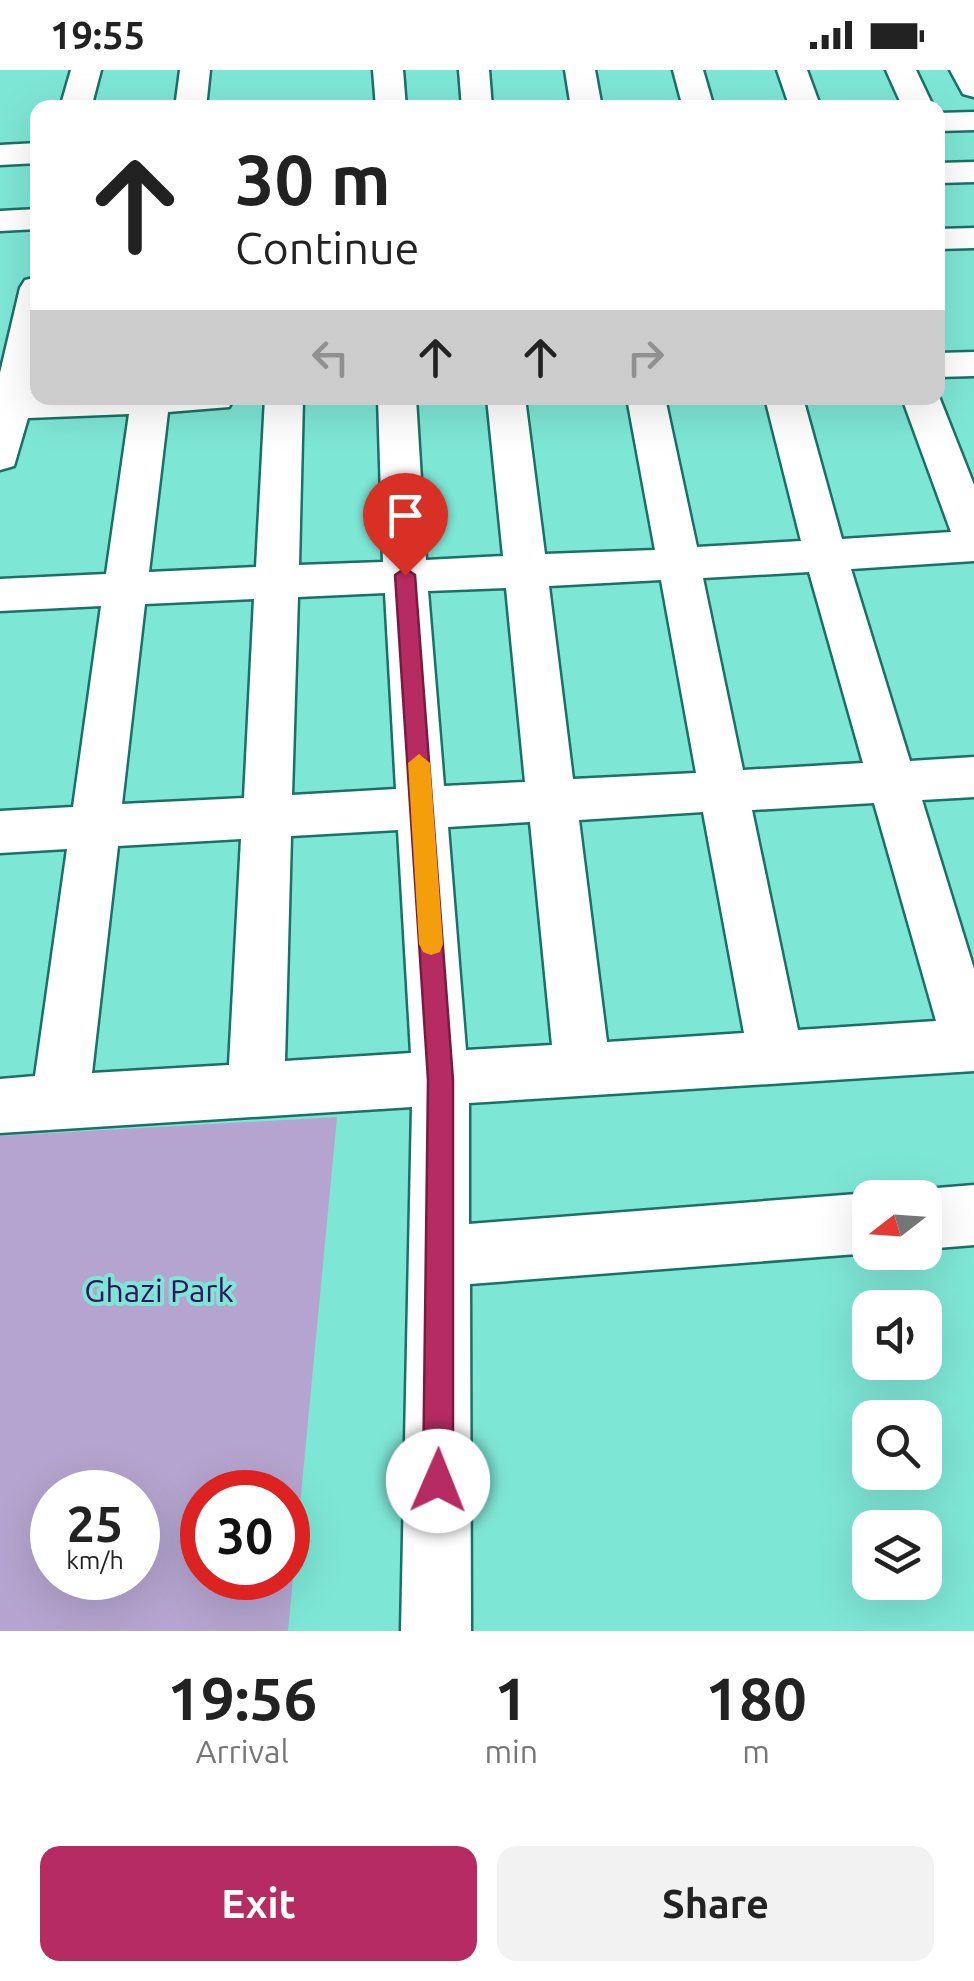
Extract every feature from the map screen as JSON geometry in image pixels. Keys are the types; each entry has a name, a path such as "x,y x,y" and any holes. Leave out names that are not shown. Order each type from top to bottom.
{"street":[{"path":"78,100 86,70"},
{"path":"191,100 194,70"},
{"path":"388,70 390,100"},
{"path":"474,70 477,100"},
{"path":"580,70 586,100"},
{"path":"688,70 697,100"},
{"path":"792,70 803,100"},
{"path":"902,70 916,100"},
{"path":"964,70 974,88"},
{"path":"945,122 974,121"},
{"path":"0,155 30,153"},
{"path":"945,173 974,172"},
{"path":"945,190 974,189"},
{"path":"0,205 30,204"},
{"path":"0,220 30,219"},
{"path":"945,239 974,238"},
{"path":"0,272 30,271"},
{"path":"0,456 6,406 30,318"},
{"path":"945,366 974,364"},
{"path":"60,1102 149,405"},
{"path":"256,1091 284,405"},
{"path":"397,405 405,575 440,1080 436,1631"},
{"path":"507,405 582,1067"},
{"path":"647,405 776,1056"},
{"path":"0,1106 972,1045 826,556 786,405"},
{"path":"0,594 680,564 974,542 924,405"},
{"path":"0,832 974,778"},
{"path":"942,1218 974,1216"},
{"path":"441,1256 852,1224"}],"green space":[{"name":"Ghazi Park","path":"337,1117 303,1470 180,1470 180,1600 291,1600 288,1631 0,1631 0,1136"}],"slow traffic":[{"path":"419,763 431,944"}],"route":[{"path":"405,575 440,1080 438,1481"}]}
